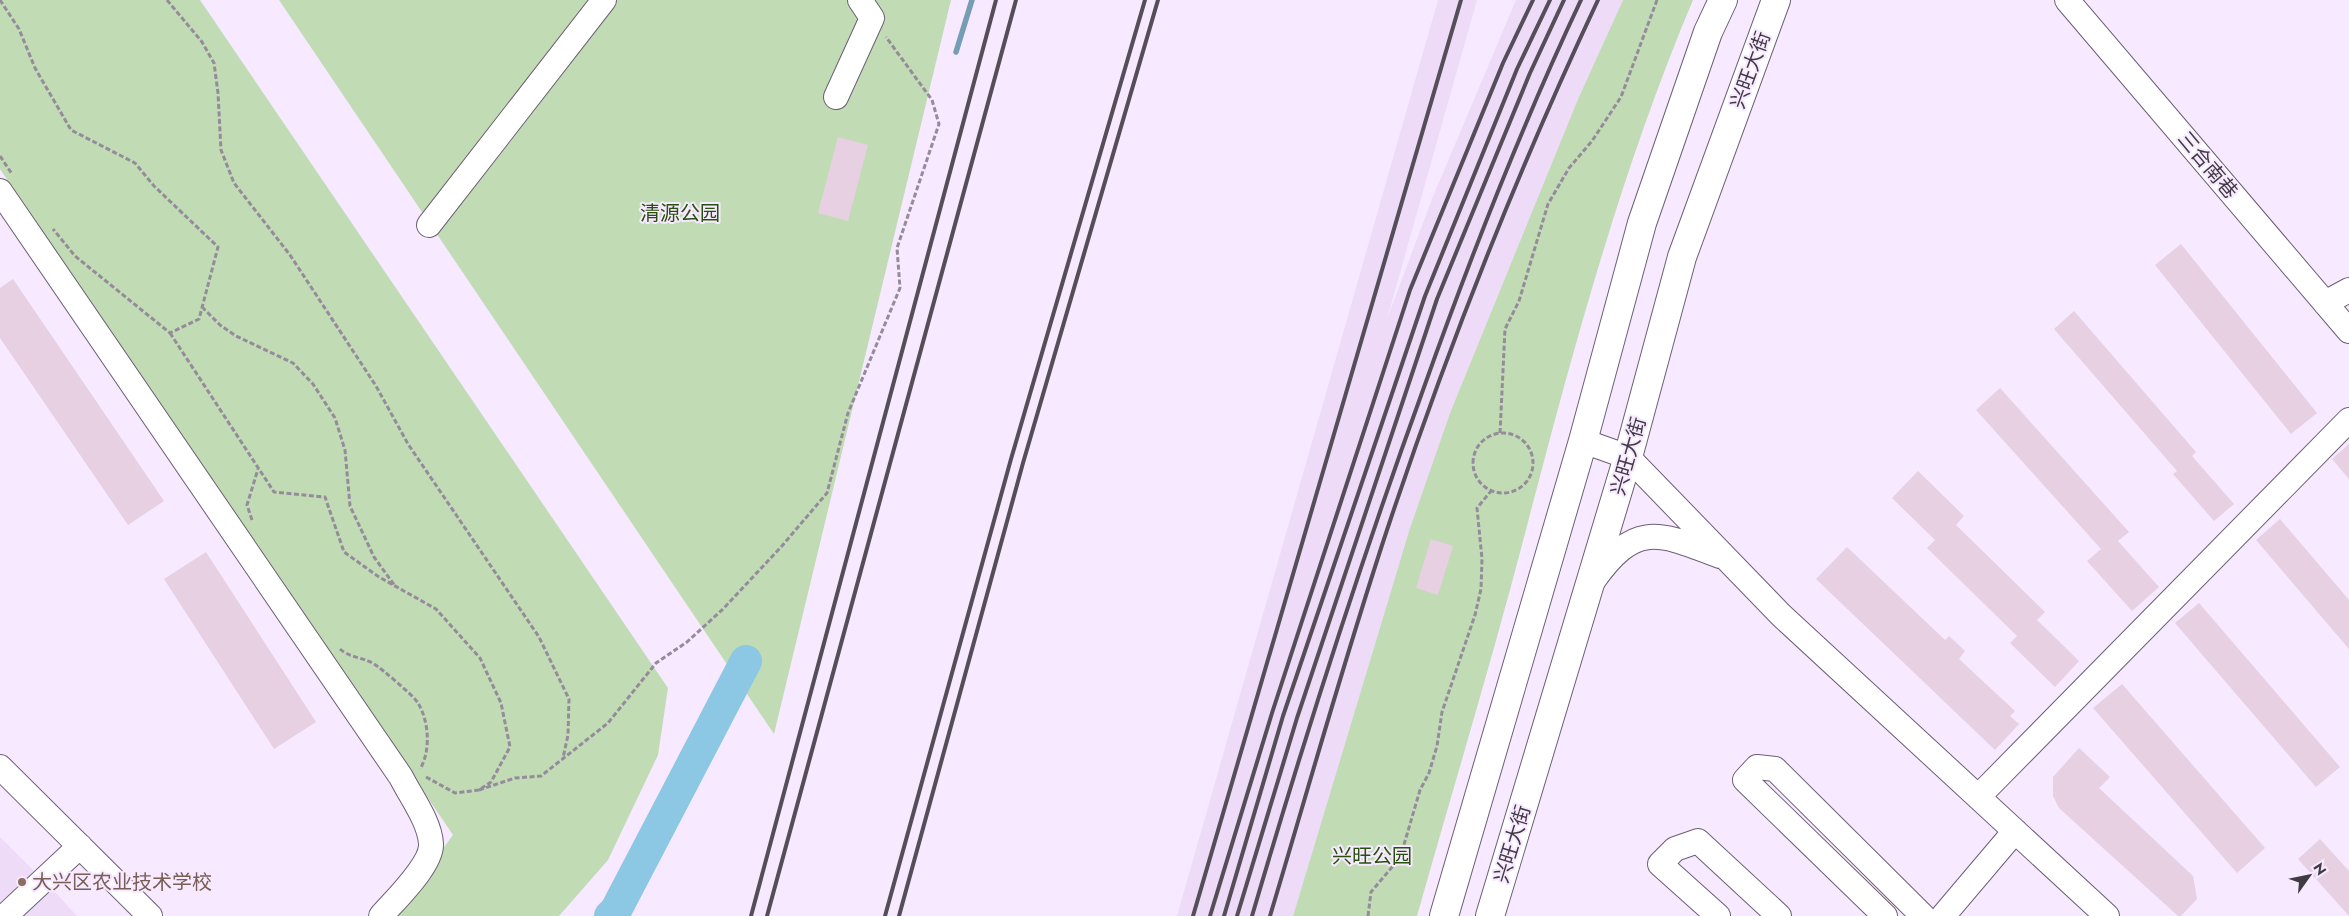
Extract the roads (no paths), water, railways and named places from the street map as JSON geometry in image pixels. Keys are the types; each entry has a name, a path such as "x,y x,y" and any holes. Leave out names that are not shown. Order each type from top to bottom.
{"main road":[{"path":"1444,916 1583,441 1642,223 1708,32 1723,0"},
{"name":"兴旺大街","path":"1490,916 1628,457 1682,257 1776,0"}],"street":[{"path":"429,225 604,0"},
{"name":"三合南巷","path":"2067,0 2349,331"},
{"path":"836,97 866,9"},
{"path":"8,186 400,778 424,821 431,845 425,863 381,916"},
{"path":"2325,303 2349,290"},
{"path":"1978,797 2349,420"},
{"path":"1583,441 1628,457 1781,615 2107,916"},
{"path":"1589,586 1608,559 1628,543 1648,536 1669,537 1726,558"},
{"path":"0,767 150,916"},
{"path":"1885,916 1745,780 1757,767 1775,769 1923,916"},
{"path":"1943,916 2015,831"},
{"path":"1718,916 1660,864 1674,849 1698,841 1779,916"},
{"path":"5,916 80,846"}],"waterway":[{"path":"956,52 972,0"},
{"path":"610,916 616,910 746,661"}],"railway":[{"path":"751,916 996,0"},
{"path":"767,916 1016,0"},
{"path":"885,916 1011,459 1145,0"},
{"path":"899,916 1023,463 1158,0"},
{"path":"1193,916 1461,0"},
{"path":"1210,916 1272,713 1410,290 1503,63 1533,0"},
{"path":"1224,916 1283,716 1425,296 1517,69 1550,0"},
{"path":"1237,916 1297,718 1437,299 1530,73 1564,0"},
{"path":"1252,916 1333,652 1423,390 1497,193 1581,0"},
{"path":"1270,916 1359,617 1437,386 1513,191 1598,0"}],"place":[{"name":"大兴区农业技术学校","path":"22,882"}],"park label":[{"name":"清源公园","path":"680,213"},
{"name":"兴旺公园","path":"1372,856"}]}
